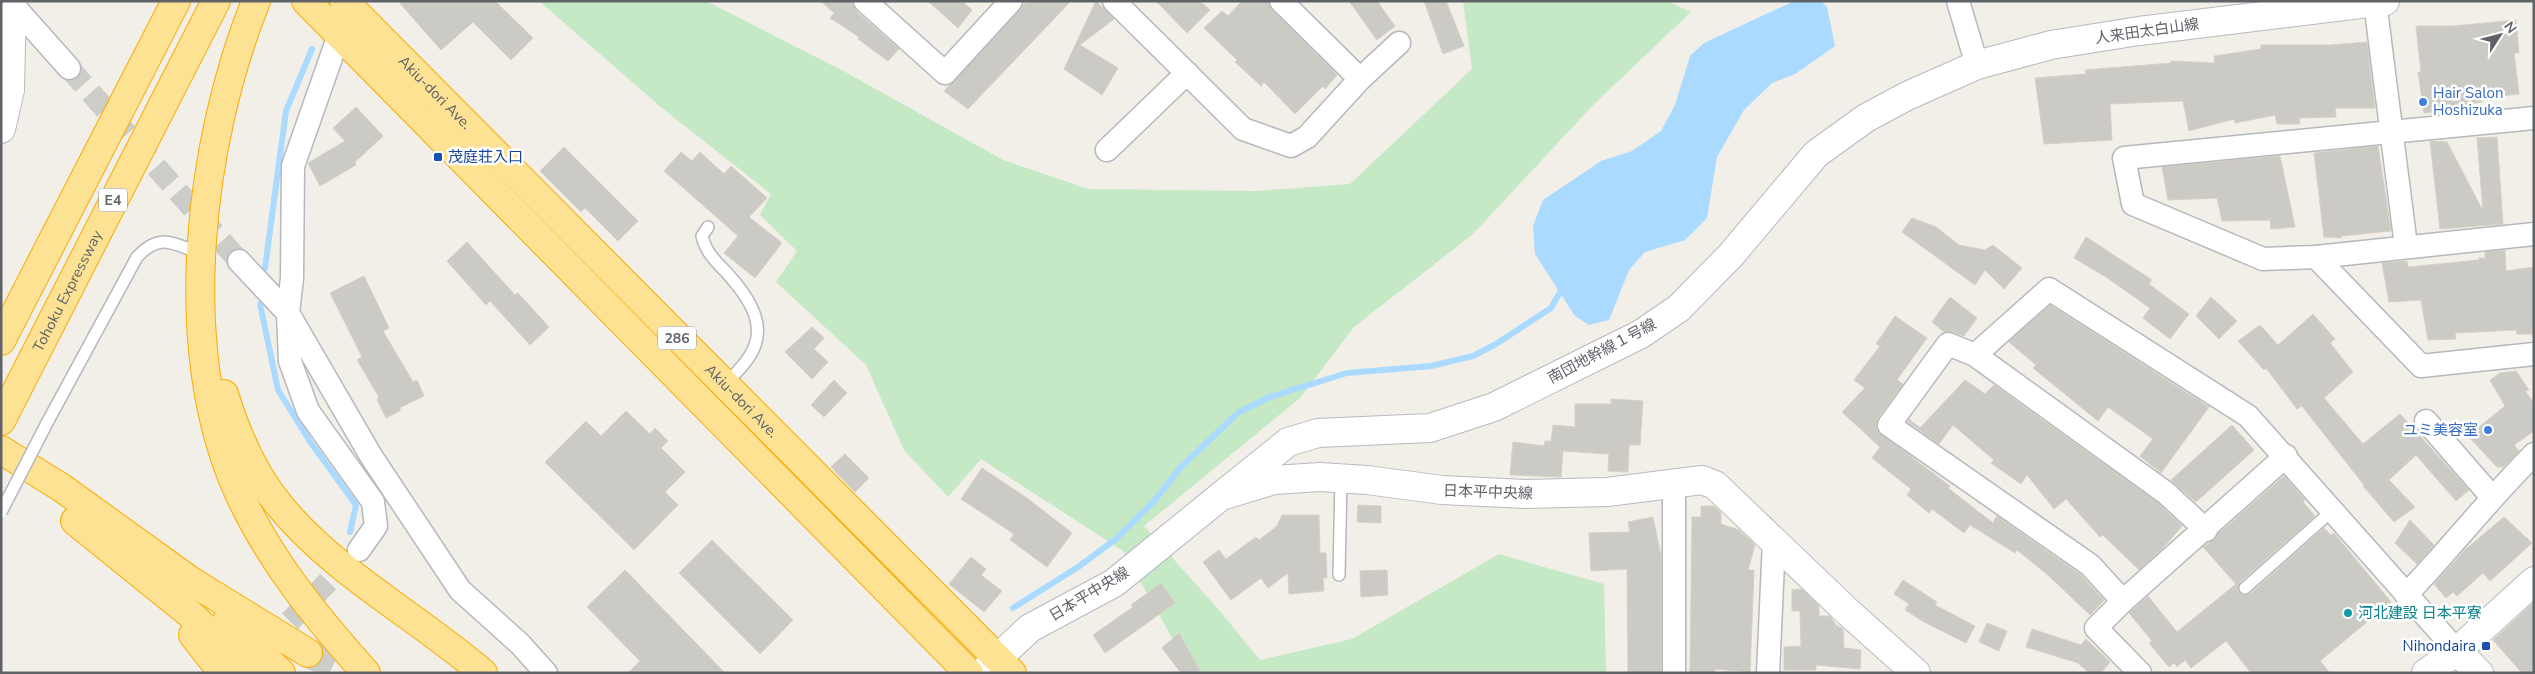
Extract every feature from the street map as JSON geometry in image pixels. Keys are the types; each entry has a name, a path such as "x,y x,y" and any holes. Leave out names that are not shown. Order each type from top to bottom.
{"highway":[{"name":"E4","path":"1,341 176,1"},
{"name":"Tohoku Expressway","path":"7,410 216,1"},
{"name":"Akiu-dori Ave.","path":"306,1 969,673"},
{"name":"Akiu-dori Ave.","path":"348,3 724,386 997,668"},
{"path":"254,7 231,77 206,195 201,253 205,374 213,416 223,451 238,490 274,558 324,625 366,673"},
{"path":"1,302 79,152 132,86"},
{"path":"202,298 208,334 227,406 255,468 279,505 323,552 483,673"},
{"path":"1,450 62,488 191,582 308,653"},
{"path":"1,471 48,501 142,573 253,673"},
{"path":"48,501 99,544 172,612 223,673"},
{"path":"106,521 208,604 281,673"}],"street":[{"path":"871,3 945,73 1011,1"},
{"path":"1114,1 1243,129 1291,146 1307,137 1360,79 1398,43"},
{"path":"1281,1 1360,79"},
{"path":"1958,1 1977,65"},
{"path":"2380,2 2392,132 2406,246"},
{"name":"人来田太白山線","path":"1977,65 2060,44 2255,9 2380,2"},
{"path":"12,3 69,68"},
{"path":"1,129 10,90 12,3"},
{"path":"348,3 293,166 292,278 288,313 290,361 308,411 373,502 376,526 358,550"},
{"name":"南団地幹線１号線","path":"1221,496 1288,442 1318,433 1430,428 1494,407 1641,334 1679,308 1731,255 1816,154 1866,118 1907,96 1977,65"},
{"path":"1107,150 1187,73"},
{"path":"2534,118 2124,158 2133,204 2263,259 2316,257 2534,234"},
{"path":"2316,257 2421,366 2534,354"},
{"path":"239,261 288,313 371,456 460,590 520,644 546,673"},
{"path":"1975,354 2049,289 2248,416 2286,456 2406,595 2479,673"},
{"path":"2123,601 2090,565 1889,425 1948,344 1975,354 2166,493 2206,530"},
{"path":"2426,421 2492,497"},
{"path":"2406,595 2441,558 2492,497 2534,454"},
{"path":"2140,673 2096,628 2123,601 2206,530 2286,456"},
{"name":"日本平中央線","path":"997,668 1030,628 1114,583 1221,496 1274,480 1320,477 1442,490 1526,494 1607,492 1674,482 1702,480 1715,485 1916,673"},
{"path":"1674,482 1674,673"},
{"path":"1768,673 1774,541"},
{"path":"2426,673 2457,651 2534,581"}],"lane":[{"path":"708,228 702,236 704,245 742,289 750,302 756,324 756,344 745,362 724,386"},
{"path":"1,512 137,257 149,244 160,241 201,253"},
{"path":"1339,575 1341,479"},
{"path":"2245,588 2333,510"}],"green space":[{"path":"539,1 706,1 847,73 1003,160 1088,189 1255,191 1350,184 1472,69 1463,1 1667,1 1691,12 1593,105 1473,234 1354,327 1300,398 1144,526 1219,610 1260,660 1352,639 1499,554 1604,584 1606,673 1192,673 1123,551 981,459 948,497 904,450 866,365 776,282 797,251 760,215 771,194 662,108"}],"water":[{"path":"1794,1 1821,1 1827,7 1835,46 1795,74 1772,83 1744,110 1717,157 1707,218 1685,240 1645,252 1629,270 1609,320 1589,325 1575,316 1535,254 1533,226 1543,200 1601,161 1632,151 1661,131 1675,105 1690,56 1704,43"}],"building":[{"path":"398,1 495,1 533,38 511,60 473,22 441,50"},
{"path":"821,1 852,1 856,11 899,49 888,61 858,39 859,37 830,18 834,13"},
{"path":"928,1 962,1 972,10 958,28"},
{"path":"1027,1 1071,1 968,109 944,91"},
{"path":"1096,1 1114,19 1080,45 1118,68 1102,95 1064,69"},
{"path":"1156,1 1200,1 1210,10 1187,33"},
{"path":"1242,1 1268,1 1272,10 1337,75 1325,89 1323,86 1295,114 1264,82 1261,86 1235,62 1237,60 1204,28 1222,11 1228,16"},
{"path":"1349,1 1377,1 1395,26 1377,40"},
{"path":"1424,1 1446,1 1464,46 1443,54"},
{"path":"2516,20 2519,53 2514,53 2519,94 2482,98 2482,102 2446,107 2447,110 2424,113 2418,72 2421,72 2416,26 2454,26"},
{"path":"2367,42 2375,108 2335,108 2336,117 2299,118 2300,124 2277,124 2275,115 2235,123 2234,119 2189,131 2183,101 2110,104 2112,140 2044,144 2035,78 2086,74 2085,70 2171,63 2171,61 2215,63 2214,56 2261,49 2261,45 2330,45"},
{"path":"356,107 383,136 355,162 356,165 320,186 308,163 345,141 333,128"},
{"path":"2497,137 2503,224 2440,229 2430,141 2447,142 2483,211 2477,138"},
{"path":"2378,146 2391,231 2341,236 2341,238 2324,237 2314,153"},
{"path":"564,147 638,221 618,241 585,208 581,212 540,171"},
{"path":"681,152 692,161 700,152 724,174 731,166 767,198 749,217 782,243 755,278 724,253 738,236 664,171"},
{"path":"2280,156 2295,227 2271,229 2270,220 2222,221 2217,198 2168,200 2162,167"},
{"path":"1912,218 1936,227 1959,245 1985,250 1993,245 2022,268 2004,289 1985,270 1975,285 1902,232"},
{"path":"2086,237 2152,280 2149,284 2189,314 2170,339 2143,318 2150,308 2106,277 2074,258"},
{"path":"467,242 515,295 518,293 549,327 530,345 490,301 486,305 447,261"},
{"path":"2505,250 2506,271 2534,267 2534,334 2517,334 2516,330 2455,333 2456,339 2428,340 2421,300 2389,302 2382,263 2407,261 2408,267 2479,260 2479,258 2485,258 2485,252"},
{"path":"364,276 389,328 383,331 413,382 417,380 424,396 399,408 401,410 386,418 377,399 379,397 357,360 362,357 330,293"},
{"path":"1950,297 1977,318 1964,336 1953,332 1944,332 1932,322"},
{"path":"2211,297 2237,321 2219,339 2196,316"},
{"path":"2050,305 2209,407 2161,473 2140,456 2153,439 2108,407 2098,421 2033,368 2036,365 2009,342"},
{"path":"2313,314 2335,339 2330,343 2353,372 2324,398 2363,444 2400,414 2469,490 2456,501 2416,455 2389,480 2415,507 2394,522 2363,486 2302,406 2297,409 2266,368 2264,370 2238,341 2260,325 2278,345"},
{"path":"1895,316 1927,338 1897,380 1903,384 1878,418 1876,424 1877,431 1950,486 1948,488 1993,523 1997,516 2081,575 2104,600 2090,615 2049,576 2017,550 2015,553 1970,525 1964,533 1932,509 1929,513 1907,495 1911,489 1872,458 1880,447 1842,412 1865,388 1854,380 1880,346 1876,344"},
{"path":"812,327 824,338 814,349 828,362 812,379 785,352"},
{"path":"2516,371 2529,390 2525,391 2534,403 2534,431 2514,445 2519,451 2503,467 2497,467 2468,436 2505,406 2490,380 2500,373"},
{"path":"834,380 847,393 824,417 811,405"},
{"path":"1965,380 1985,394 1994,385 2158,503 2182,526 2163,548 2139,570 2103,535 2100,537 2066,499 2054,509 2027,475 2021,484 1991,463 1994,460 1953,425 1939,444 1908,422 1909,419 1920,428"},
{"path":"1611,399 1643,401 1640,445 1629,445 1628,472 1608,471 1609,454 1563,451 1561,477 1510,475 1513,442 1544,446 1545,441 1551,441 1553,425 1575,427 1575,404 1611,404"},
{"path":"626,411 650,434 655,428 668,441 661,448 685,472 665,492 678,505 634,550 545,462 586,421 601,436"},
{"path":"2232,425 2254,450 2196,502 2171,480"},
{"path":"845,454 869,478 855,492 831,467"},
{"path":"982,468 1027,498 1072,533 1047,567 1010,540 1014,534 961,499"},
{"path":"2284,476 2305,500 2303,502 2315,516 2240,582 2238,586 2239,593 2243,595 2250,594 2324,528 2331,535 2334,533 2391,602 2320,661 2330,673 2251,673 2226,641 2191,668 2185,660 2177,667 2174,663 2169,667 2149,643 2152,641 2129,613 2148,596 2177,632 2236,584 2203,547 2215,539 2218,534"},
{"path":"1358,505 1381,506 1381,523 1357,522"},
{"path":"1701,506 1714,506 1721,513 1721,524 1739,530 1755,545 1748,570 1754,570 1750,672 1715,669 1715,673 1690,673 1692,517 1701,517"},
{"path":"1282,515 1319,515 1320,553 1326,553 1327,578 1323,578 1324,591 1289,594 1288,573 1268,588 1261,578 1231,600 1203,562 1219,550 1226,559 1256,537 1259,540 1277,526"},
{"path":"1653,517 1661,556 1661,673 1628,673 1627,569 1591,571 1589,533 1630,532 1628,522"},
{"path":"2504,517 2532,543 2490,581 2483,573 2457,596 2453,592 2446,598 2434,584 2466,549"},
{"path":"2410,520 2434,545 2417,564 2395,543"},
{"path":"712,540 793,620 760,654 679,573"},
{"path":"971,557 986,569 981,575 1002,591 984,612 949,584"},
{"path":"625,570 725,673 628,673 640,661 587,607"},
{"path":"1387,570 1388,595 1361,597 1360,571"},
{"path":"1903,580 1937,602 1935,605 1975,626 1966,643 1924,622 1905,610 1909,604 1894,594"},
{"path":"1161,583 1175,603 1105,653 1093,635 1133,607 1131,605"},
{"path":"1802,589 1819,606 1819,616 1830,616 1836,625 1843,629 1844,648 1861,650 1860,669 1816,665 1816,670 1784,670 1784,647 1801,646 1800,611 1792,611 1792,590"},
{"path":"2534,602 2534,673 2522,673 2493,640"},
{"path":"1987,623 2007,631 1999,651 1979,642"},
{"path":"2032,629 2081,645 2086,639 2110,662 2101,673 2089,673 2078,663 2026,647"},
{"path":"1179,633 1201,673 1181,673 1162,648"}],"waterway":[{"path":"265,268 286,111 312,49"},
{"path":"1013,608 1078,567 1116,539 1153,502 1182,466 1239,412 1270,397 1347,373 1431,366 1473,356 1496,344 1551,308 1563,287"},
{"path":"260,304 278,390 311,443 356,505 350,532"}],"tunnel":[{"path":"69,68 239,261"},
{"path":"267,645 354,555"},
{"path":"308,653 346,673"}],"place":[{"name":"Hair Salon Hoshizuka","path":"2423,102"},
{"name":"茂庭荘入口","path":"438,157"},
{"name":"ユミ美容室","path":"2488,430"},
{"name":"河北建設 日本平寮","path":"2348,613"},
{"name":"Nihondaira","path":"2486,646"}]}
